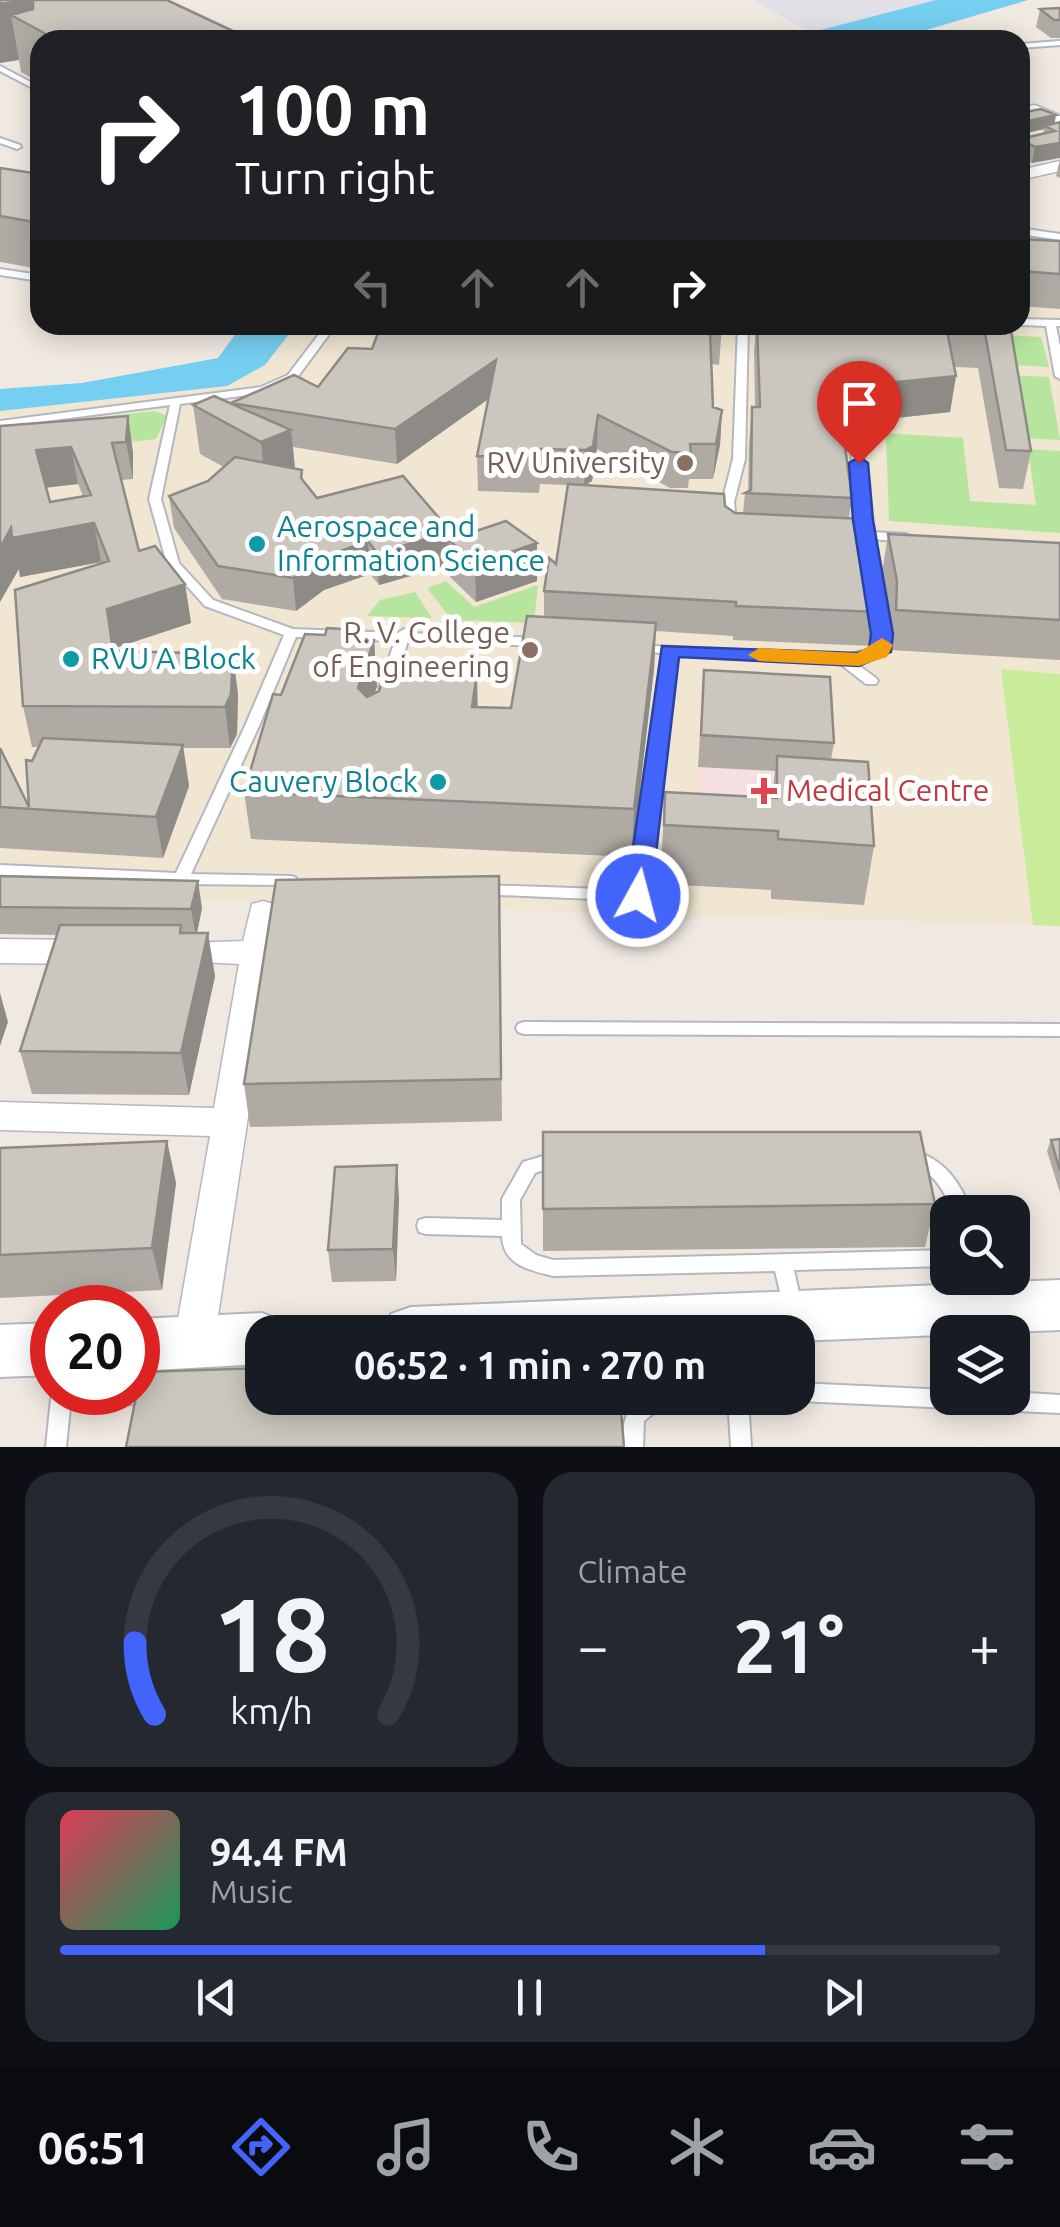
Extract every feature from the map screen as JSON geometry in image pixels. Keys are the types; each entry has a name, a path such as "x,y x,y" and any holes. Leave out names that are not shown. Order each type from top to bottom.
{"street":[{"path":"1030,111 1060,121"},
{"path":"1030,173 1060,166"},
{"path":"1030,260 1060,264"},
{"path":"194,1342 264,912"},
{"path":"0,952 257,953"},
{"path":"0,1116 230,1123"},
{"path":"815,1316 1060,1306"},
{"path":"160,1344 245,1340"},
{"path":"0,1352 30,1366"}],"lane":[{"path":"1030,46 1060,44"},
{"path":"2,69 22,66"},
{"path":"2,69 30,84"},
{"path":"0,140 17,147 0,154"},
{"path":"1030,232 1060,237"},
{"path":"0,272 30,276"},
{"path":"1030,322 1056,323 1060,376"},
{"path":"0,424 250,393 284,382 323,335"},
{"path":"732,538 728,502 739,458 743,335"},
{"path":"174,405 156,500 172,564 209,602 291,633 404,634 560,643"},
{"path":"623,647 843,659 870,656 882,646 856,439"},
{"path":"848,544 924,539"},
{"path":"869,545 888,556"},
{"path":"181,879 225,776 262,710 291,633"},
{"path":"379,710 404,634"},
{"path":"465,889 638,896 669,650"},
{"path":"843,659 871,681"},
{"path":"0,870 312,882"},
{"path":"524,1028 1060,1030"},
{"path":"894,1156 913,1156 936,1166 956,1195"},
{"path":"579,1158 559,1158 529,1167 511,1199 512,1248 530,1262 553,1268 930,1259"},
{"path":"426,1226 512,1228"},
{"path":"783,1263 794,1315"},
{"path":"160,1392 171,1393"},
{"path":"815,1393 1060,1404"},
{"path":"56,1447 57,1415"},
{"path":"634,1447 631,1421 635,1415"},
{"path":"739,1415 741,1447"}],"shaded area":[{"path":"753,0 936,0 822,30 806,30"},
{"name":"R. V. College of Engineering","path":"1030,266 1060,271 1060,926 271,903 0,889 0,411 227,386 265,364 288,335 1030,335"},
{"name":"Medical Centre","path":"699,767 829,775 696,831"}],"green space":[{"path":"1003,335 1041,337 1049,367 1010,365"},
{"path":"1013,375 1049,377 1060,440 1024,438"},
{"path":"155,411 167,416 156,439 0,456 0,443 26,425"},
{"path":"886,433 963,438 970,501 1036,505 1028,449 1060,451 1060,533 889,521"},
{"path":"446,581 474,607 538,585 534,623 452,620 427,588"},
{"path":"415,592 432,618 367,616 380,600"},
{"path":"1001,669 1060,674 1060,926 1033,925"}],"water":[{"path":"936,0 1028,0 926,30 820,30"},
{"path":"235,335 288,335 265,365 227,386 0,411 0,389 82,383 218,358"}],"building":[{"path":"0,0 33,0 0,4"},
{"path":"33,0 167,0 231,30 39,30 11,15 33,9"},
{"path":"1060,8 1060,20 1040,9"},
{"path":"1041,109 1056,115 1030,121 1030,111"},
{"path":"1060,122 1060,143 1030,144 1030,137 1055,131 1045,126"},
{"path":"0,168 30,172 30,221 0,216"},
{"path":"1030,240 1060,241 1060,274 1030,272"},
{"path":"377,335 710,335 713,407 722,410 716,444 690,444 691,453 672,452 598,415 593,446 585,450 540,449 540,458 477,456 496,360 395,429 231,403 294,375 318,387 348,348 372,349"},
{"path":"757,335 948,335 956,376 837,388 852,498 745,493 751,490 752,407 760,407"},
{"path":"985,335 1012,335 1031,451 1006,450"},
{"path":"214,396 291,430 261,442 193,405"},
{"path":"128,416 126,442 112,443 139,551 155,546 185,584 107,609 113,651 233,654 231,694 225,707 23,706 15,590 109,561 94,523 12,538 11,528 0,548 0,426","holes":["71,447 91,495 50,502 36,450"]},
{"path":"235,457 302,470 301,478 317,498 403,476 451,532 377,553 368,541 321,558 293,578 218,566 169,496 208,481"},
{"path":"568,484 724,494 725,506 735,513 863,519 876,612 544,591 549,558 556,564"},
{"path":"506,521 537,543 475,564 449,540"},
{"path":"888,534 1060,543 1060,620 896,610 897,581"},
{"path":"527,616 656,623 634,809 244,792 273,694 281,695 305,634 325,635 327,628 358,630 355,638 374,640 358,688 367,697 379,691 386,669 477,673 472,707 511,708"},
{"path":"704,670 830,677 834,743 701,735"},
{"path":"43,738 183,745 156,817 0,807 0,748 29,807 26,760 32,761"},
{"path":"777,756 868,762 874,846 778,839 778,831 664,825 665,792 777,798"},
{"path":"0,876 198,881 191,909 0,907"},
{"path":"499,876 501,1079 244,1084 276,880"},
{"path":"60,925 181,925 180,933 208,933 181,1053 20,1051"},
{"path":"543,1132 920,1132 933,1195 930,1204 543,1209"},
{"path":"1060,1139 1060,1171 1051,1140"},
{"path":"167,1141 152,1248 0,1255 0,1148"},
{"path":"397,1165 393,1249 328,1250 335,1167"},
{"path":"245,1369 245,1415 621,1415 624,1447 126,1447 132,1415 160,1415 160,1371"}],"slow traffic":[{"path":"759,655 859,659 880,652 882,645"}],"place":[{"name":"RV University","path":"685,463"},
{"name":"Aerospace and Information Science","path":"257,544"},
{"name":"R. V. College of Engineering","path":"530,650"},
{"name":"RVU A Block","path":"71,659"},
{"name":"Cauvery Block","path":"438,782"},
{"name":"Medical Centre","path":"764,791"}],"route":[{"path":"638,896 669,650 859,659 880,652 882,634 863,520 859,463"}]}
